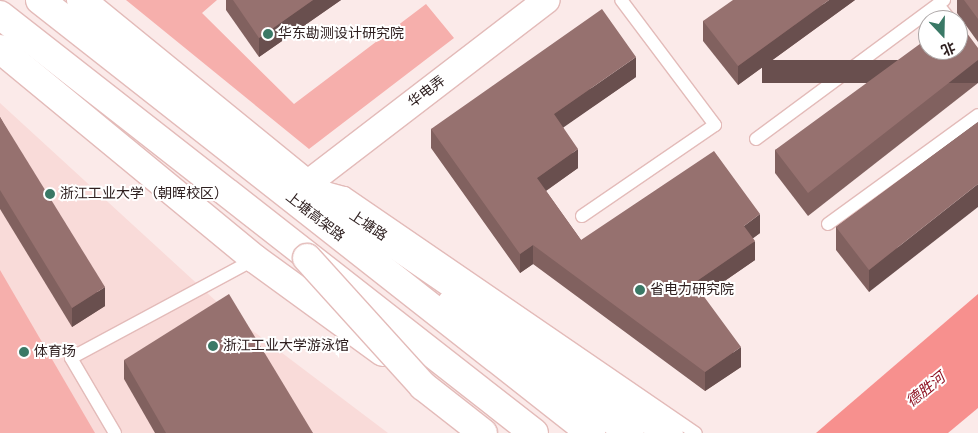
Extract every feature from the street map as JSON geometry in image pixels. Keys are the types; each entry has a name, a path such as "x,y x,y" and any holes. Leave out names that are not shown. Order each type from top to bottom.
{"main road":[{"name":"上塘高架路","path":"40,0 591,433"},
{"name":"上塘路","path":"81,0 307,184 687,433"},
{"path":"0,15 307,258 534,433"},
{"path":"0,49 255,259 496,433"},
{"path":"333,231 500,334 630,433"},
{"path":"307,258 423,386 483,433"}],"street":[{"name":"华电弄","path":"307,184 547,0"}],"lane":[{"path":"582,216 715,125 621,0"},
{"path":"756,139 941,2"},
{"path":"828,224 978,116"},
{"path":"114,433 71,358 255,259"}],"shaded area":[{"path":"126,0 217,0 202,13 294,104 426,4 454,38 309,149"},
{"name":"浙江工业大学（朝晖校区）","path":"0,103 229,313 388,433 0,433"},
{"name":"体育场","path":"0,270 95,433 0,433"}],"water":[{"name":"德胜河","path":"978,294 978,408 948,433 816,433"}],"building":[{"path":"233,0 313,0 259,38"},
{"path":"733,0 829,0 738,66 703,21"},
{"path":"964,0 978,0 978,19"},
{"path":"602,9 636,57 554,114 578,149 537,178 581,240 714,151 760,214 744,226 755,241 694,283 741,347 705,372 533,245 520,254 431,129"},
{"path":"968,34 978,48 978,60 808,193 775,150 918,45 918,60 968,60"},
{"path":"0,117 105,287 72,308 0,190"},
{"path":"978,122 978,184 869,270 836,227"},
{"name":"浙江工业大学游泳馆","path":"229,294 313,433 166,433 124,360"}],"place":[{"name":"华东勘测设计研究院","path":"268,34"},
{"name":"浙江工业大学（朝晖校区）","path":"50,194"},
{"name":"省电力研究院","path":"640,290"},
{"name":"浙江工业大学游泳馆","path":"213,346"},
{"name":"体育场","path":"24,352"}]}
